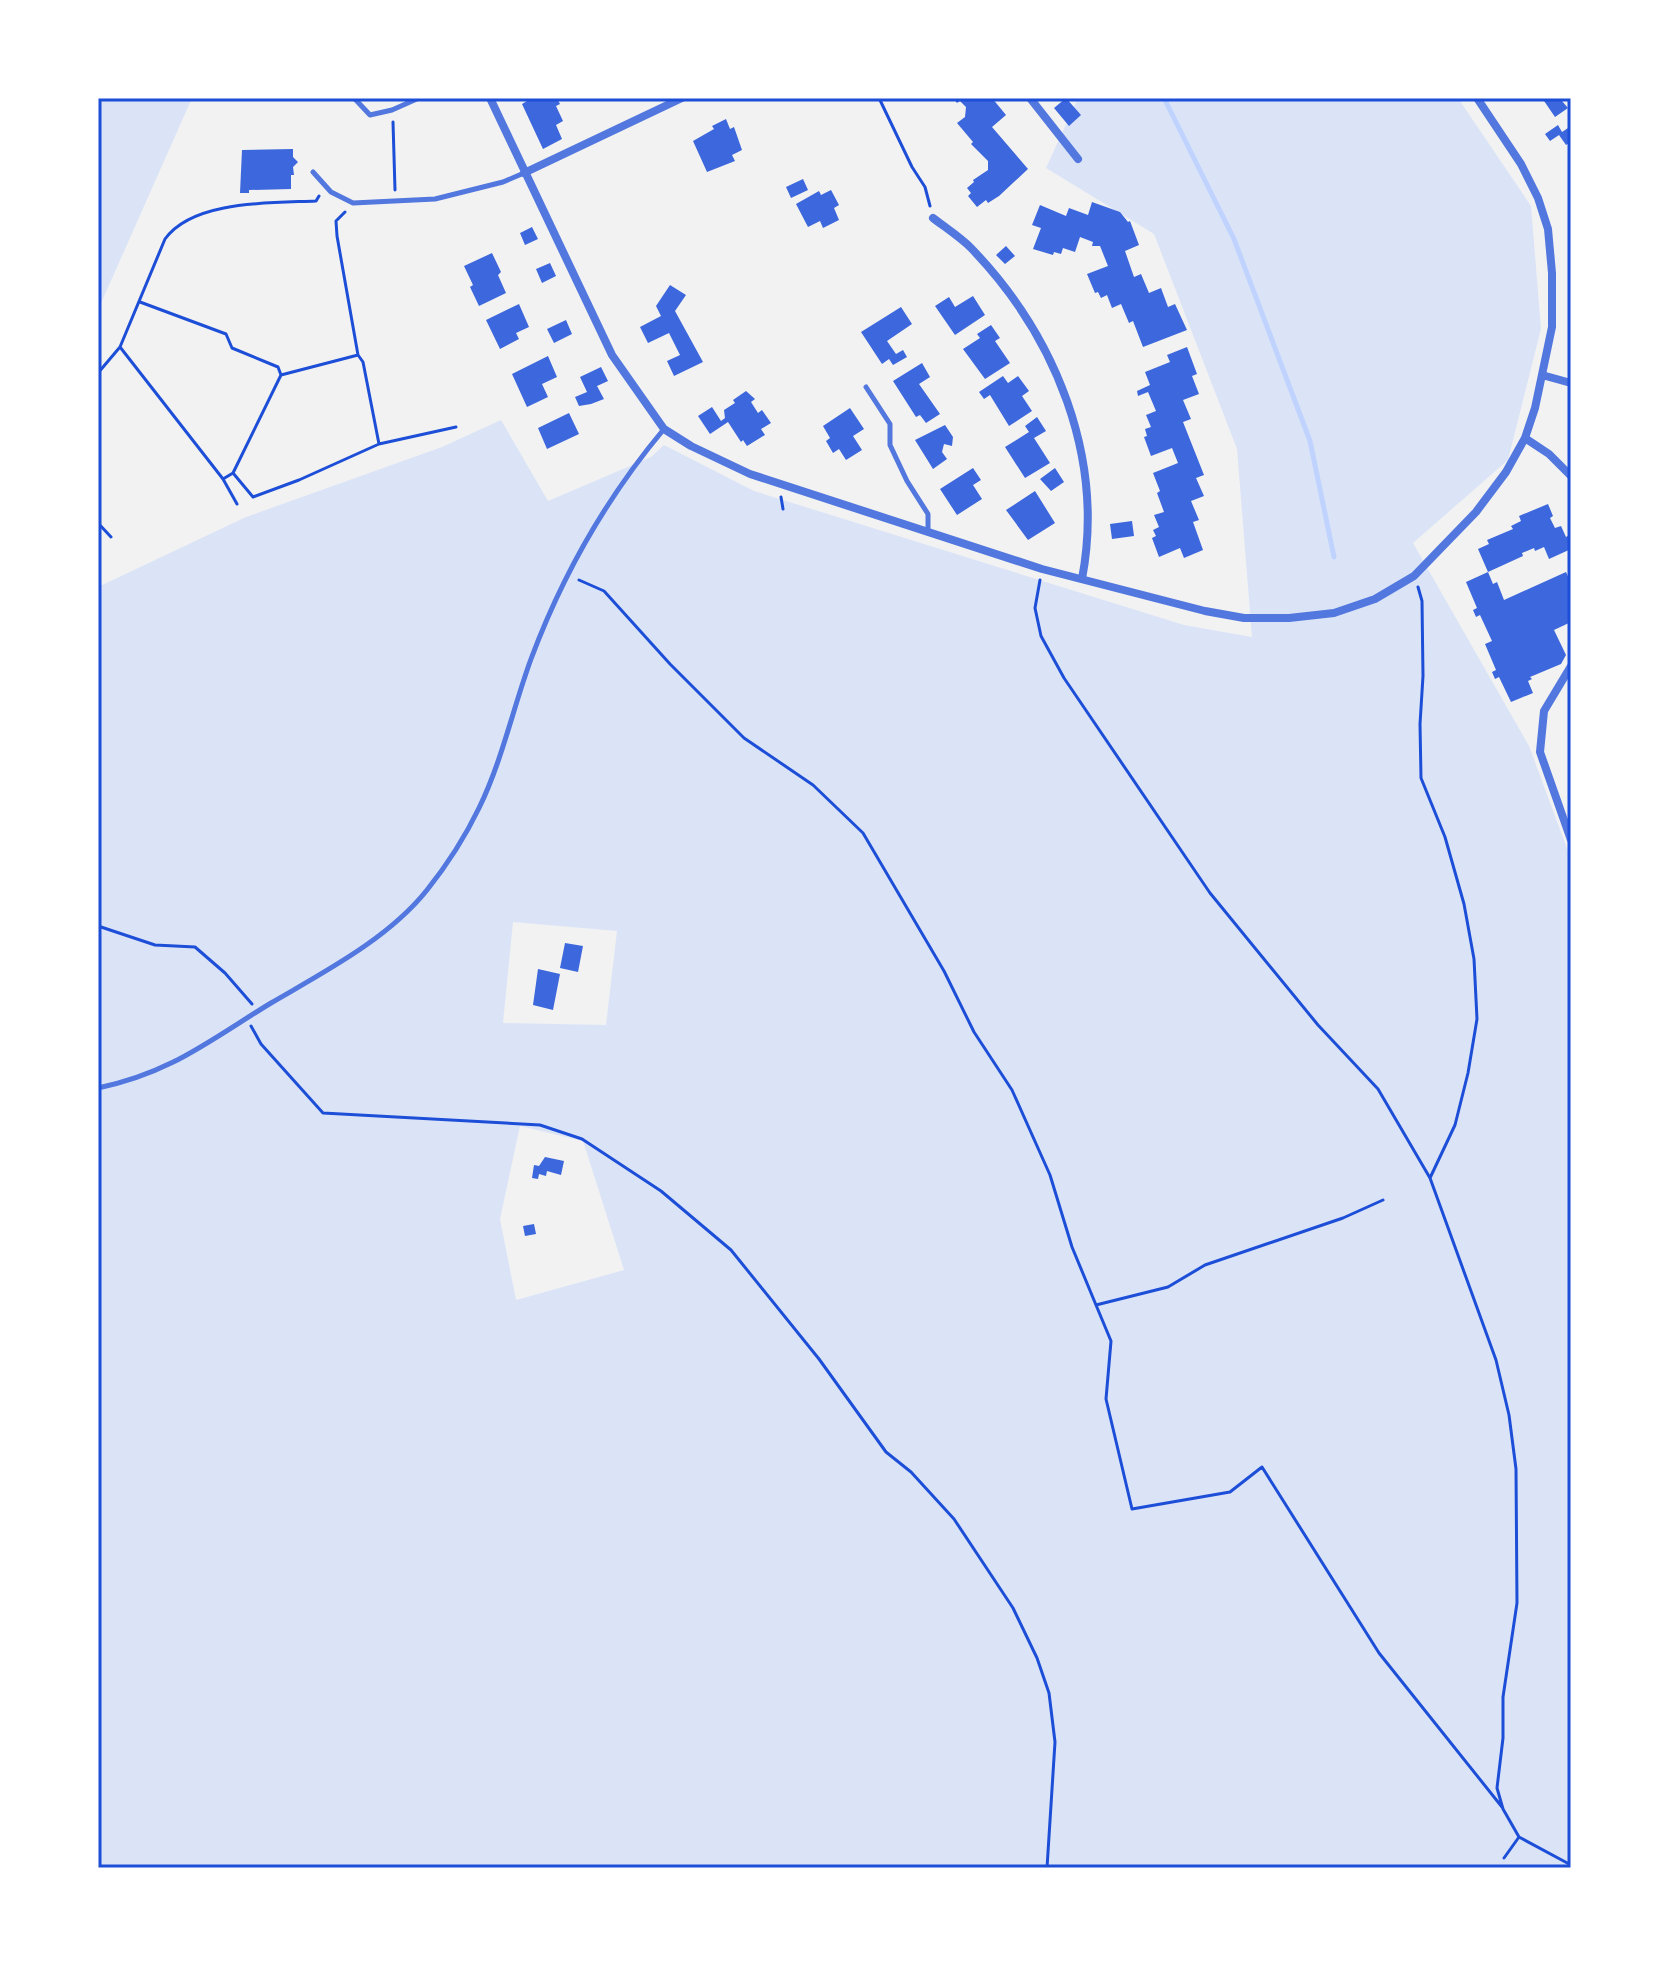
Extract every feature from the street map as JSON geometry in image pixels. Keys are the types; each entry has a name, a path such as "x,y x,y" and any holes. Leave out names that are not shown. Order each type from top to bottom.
{"street":[{"path":"490,98 612,355 664,429 691,446 750,474 1042,569 1244,618 1289,618 1334,613 1375,599 1414,576 1476,512 1506,472 1525,438 1552,327 1548,229 1538,198 1521,164 1477,98"},
{"path":"524,173 682,98"},
{"path":"1030,98 1078,159"},
{"path":"933,218 969,246 1002,283 1021,310 1062,386 1075,426 1087,487 1088,548 1082,579"},
{"path":"1542,375 1571,383"},
{"path":"1525,438 1549,454 1571,476"},
{"path":"1571,666 1544,711 1540,741 1546,772 1571,840"}],"lane":[{"path":"354,98 370,115 392,110 419,98"},
{"path":"313,172 331,192 353,203 435,199 503,182 524,173"},
{"path":"866,387 890,424 890,445 928,514 928,532"},
{"path":"98,1088 160,1071 247,1020 359,950 426,892 455,851 480,807 531,661 568,575 642,455 664,429"}],"path":[{"path":"879,98 925,187 933,218"},
{"path":"392,110 395,201"},
{"path":"98,373 120,347 165,239 173,228 234,205 316,201 326,187"},
{"path":"353,203 336,221 358,355 363,362 379,444"},
{"path":"140,302 226,334 232,348 278,367 281,375 233,473 223,479"},
{"path":"120,347 223,479 237,504"},
{"path":"281,375 358,355"},
{"path":"233,473 253,497 379,444 456,427"},
{"path":"98,523 111,537"},
{"path":"1042,569 1035,608 1041,636 1064,678 1210,893 1318,1025 1378,1089 1430,1178 1496,1360 1509,1415 1516,1469 1517,1603 1503,1697 1503,1738 1497,1788 1503,1809"},
{"path":"568,575 604,591 670,664 744,738 813,785 863,833 944,971 974,1032 1012,1090 1050,1175 1072,1247 1111,1341 1106,1399 1132,1509 1230,1492 1262,1467 1379,1653 1503,1809 1519,1837 1571,1865"},
{"path":"1414,576 1422,601 1421,778 1445,837 1464,904 1474,959 1477,1019 1455,1125 1430,1178"},
{"path":"98,926 155,945 195,947 225,973 258,1011"},
{"path":"247,1020 261,1044 323,1113 540,1125 582,1139 661,1191 731,1250 819,1359 886,1452 911,1472 954,1519 1013,1608 1037,1658 1049,1693 1055,1742 1047,1868"},
{"path":"1096,1305 1168,1287 1205,1265 1343,1218 1383,1200"},
{"path":"1504,1858 1519,1837"}],"shaded area":[{"path":"98,98 192,98 98,310"},
{"path":"1078,98 1458,98 1531,206 1541,329 1508,460 1413,543 1529,746 1571,859 1571,1868 98,1868 98,587 246,517 442,447 501,420 548,501 651,457 664,445 754,491 1184,625 1252,637 1237,449 1154,234 1046,168","holes":["513,922 617,931 606,1025 503,1023","520,1126 583,1141 624,1270 516,1300 500,1219"]}],"building":[{"path":"532,98 557,98 560,104 556,106 563,121 556,125 562,139 543,149 522,104"},
{"path":"953,98 992,98 1006,115 992,127 1028,169 999,196 977,207 968,196 971,193 967,188 988,170 988,161 971,144 973,142 957,123 965,117 966,107"},
{"path":"1066,98 1081,115 1069,126 1054,108"},
{"path":"1542,98 1566,98 1562,101 1568,108 1555,117"},
{"path":"726,119 730,129 734,127 742,150 732,155 735,161 707,172 693,141"},
{"path":"1558,125 1562,132 1571,126 1571,142 1566,145 1559,135 1550,141 1545,134"},
{"path":"293,149 293,157 298,162 293,167 291,189 240,193 242,150"},
{"path":"803,179 808,190 791,198 786,187"},
{"path":"831,190 839,205 834,208 839,220 823,228 820,221 808,227 796,204 819,191 821,195"},
{"path":"1092,202 1120,212 1130,221 1139,245 1125,251 1134,277 1141,274 1149,293 1161,288 1168,307 1175,304 1187,330 1143,347 1133,321 1129,323 1121,304 1112,308 1107,295 1101,298 1098,292 1095,293 1087,274 1108,266 1100,246 1092,246 1093,242 1080,237 1075,252 1063,248 1061,254 1054,252 1053,255 1033,249 1041,228 1032,225 1040,205 1066,216 1069,208 1088,215"},
{"path":"532,227 538,239 525,245 520,233"},
{"path":"1006,246 1015,256 1005,264 996,255"},
{"path":"492,253 506,293 479,306 464,266"},
{"path":"550,263 556,276 542,283 536,269"},
{"path":"670,285 686,295 675,311 703,362 674,376 667,361 680,355 669,333 648,343 640,327 661,316 656,306"},
{"path":"973,296 985,315 955,335 935,306 949,297 955,307"},
{"path":"519,304 529,327 516,333 519,339 500,349 486,320"},
{"path":"901,307 912,324 887,341 896,354 903,350 907,357 893,365 889,359 882,364 861,332"},
{"path":"566,320 572,334 554,343 547,329"},
{"path":"991,325 1000,338 995,341 1010,363 985,379 963,349 980,338 977,334"},
{"path":"1187,347 1197,374 1192,376 1199,394 1183,400 1191,419 1183,422 1204,475 1196,478 1204,496 1191,501 1199,520 1193,522 1203,550 1184,558 1180,548 1159,557 1152,538 1156,536 1153,530 1159,527 1154,515 1164,512 1153,473 1178,463 1172,448 1151,456 1144,437 1147,436 1145,429 1151,427 1146,415 1156,411 1148,392 1138,396 1137,391 1150,385 1145,372 1170,362 1167,355"},
{"path":"548,356 557,377 542,384 548,397 527,407 512,374"},
{"path":"922,363 930,377 919,384 940,414 926,423 920,415 916,417 893,381"},
{"path":"601,367 608,381 597,386 604,399 579,406 575,397 587,392 580,377"},
{"path":"1003,376 1008,383 1018,376 1029,391 1022,396 1032,411 1009,426 990,395 984,399 979,392"},
{"path":"746,391 755,399 751,402 758,413 762,410 771,423 761,429 765,435 747,446 728,422 710,434 698,416 712,407 721,421 725,418 724,410"},
{"path":"850,408 864,429 853,436 862,450 846,460 839,449 833,453 823,426"},
{"path":"569,413 579,434 547,449 538,428"},
{"path":"1037,417 1046,431 1034,438 1050,463 1025,478 1005,447 1029,432 1025,426"},
{"path":"945,425 953,437 952,446 944,444 942,452 947,459 933,469 915,440"},
{"path":"973,468 981,480 973,485 982,499 957,515 940,489"},
{"path":"1055,468 1064,482 1051,491 1040,479"},
{"path":"1035,491 1055,523 1028,540 1006,510"},
{"path":"1548,504 1555,528 1561,526 1566,537 1571,534 1571,549 1549,559 1544,547 1535,551 1534,548 1488,572 1478,549 1489,544 1487,540 1513,529 1511,526 1521,521 1519,516"},
{"path":"1132,521 1134,536 1112,539 1110,524"},
{"path":"1488,572 1493,584 1497,582 1504,600 1566,572 1571,583 1571,622 1554,630 1566,655 1561,664 1530,677 1532,679 1528,681 1533,693 1511,702 1499,677 1495,679 1492,672 1496,670 1485,644 1492,641 1480,615 1476,617 1473,610 1477,608 1466,582"},
{"path":"565,943 583,946 578,972 560,968"},
{"path":"538,969 560,974 553,1010 533,1005"},
{"path":"545,1157 564,1161 561,1175 547,1171 546,1176 539,1174 538,1179 532,1178 534,1165 539,1166"},
{"path":"534,1224 536,1234 525,1236 523,1226"}],"waterway":[{"path":"1164,98 1234,239 1310,441 1334,557"}]}
